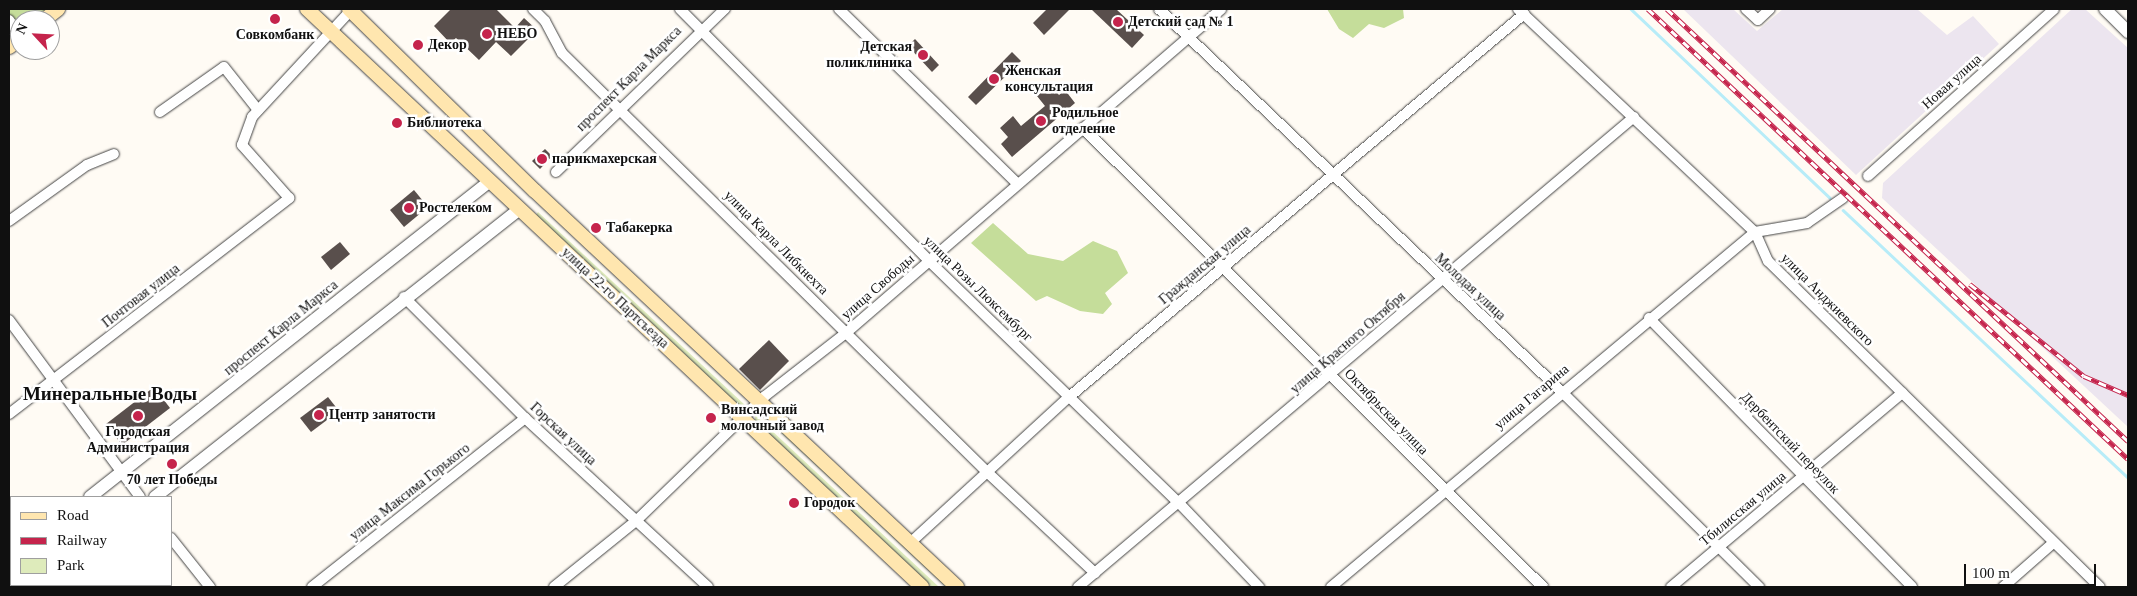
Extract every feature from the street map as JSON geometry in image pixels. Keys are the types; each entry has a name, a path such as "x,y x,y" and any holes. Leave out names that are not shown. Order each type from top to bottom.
{"main road":[{"name":"улица 22-го Партсъезда","path":"307,9 922,587"},
{"name":"улица 22-го Партсъезда","path":"351,9 535,191 957,587"}],"street":[{"path":"160,112 224,67 258,110 351,9"},
{"name":"улица Карла Либкнехта","path":"533,9 545,21 562,54 621,109 987,472 1095,573"},
{"name":"улица Розы Люксембург","path":"680,9 929,261 1180,504 1259,587"},
{"name":"проспект Карла Маркса","path":"556,172 701,29 725,9"},
{"path":"839,9 1018,184"},
{"name":"Молодая улица","path":"1159,9 1561,391 1759,587"},
{"name":"улица Свободы","path":"554,587 637,520 744,419 760,401 846,332 1222,9"},
{"path":"1746,9 1758,20 1770,9"},
{"name":"Новая улица","path":"1868,176 2054,9"},
{"path":"2105,9 2128,32"},
{"name":"улица Анджиевского","path":"1521,11 1755,232 1768,261 2053,543 2100,587"},
{"name":"Гражданская улица","path":"910,543 1069,397 1334,176 1521,11"},
{"name":"Почтовая улица","path":"9,414 289,198 242,144 258,110"},
{"name":"улица Красного Октября","path":"1078,587 1180,504 1634,117"},
{"name":"Октябрьская улица","path":"1083,128 1225,267 1443,491 1543,587"},
{"path":"9,221 87,165 114,154"},
{"name":"проспект Карла Маркса","path":"91,496 490,181"},
{"path":"1755,232 1807,224 1843,198"},
{"path":"156,496 404,297 520,209"},
{"name":"улица Гагарина","path":"1330,587 1648,318 1755,232"},
{"name":"Горская улица","path":"404,297 525,418 708,587"},
{"name":"Дербентский переулок","path":"1648,318 1912,587"},
{"path":"9,320 139,496"},
{"name":"Тбилисская улица","path":"1671,587 1902,393"},
{"name":"улица Максима Горького","path":"312,587 525,418"},
{"path":"172,539 210,587"},
{"path":"2003,587 2053,543"}],"shaded area":[{"path":"1683,9 1733,9 1757,31 1783,9 1917,9 1947,35 1973,16 1999,44 1856,175"},
{"path":"2072,9 2085,9 2128,48 2128,427 1882,198 1883,183"}],"green space":[{"path":"9,9 54,9 10,10 10,18"},
{"path":"1327,9 1403,9 1404,18 1384,28 1369,24 1353,38 1339,29"},
{"path":"538,212 746,406 735,404 535,217"},
{"path":"993,223 1028,254 1063,261 1093,241 1117,251 1128,273 1105,293 1112,304 1103,314 1080,311 1047,296 1036,301 971,243"},
{"path":"761,408 952,587 946,587 758,411"},
{"path":"755,415 939,587 932,587 755,421"}],"building":[{"name":"НЕБО","path":"451,9 496,9 515,28 524,18 537,30 511,56 496,42 479,60 456,38 450,43 434,26"},
{"path":"1047,9 1070,9 1044,35 1033,23"},
{"name":"Детский сад № 1","path":"1091,9 1116,9 1144,35 1132,48"},
{"name":"Детская поликлиника","path":"915,39 939,65 932,72 908,46"},
{"name":"Женская консультация","path":"1012,52 1021,61 976,105 968,97"},
{"name":"Родильное отделение","path":"1050,85 1059,95 1065,90 1075,103 1012,157 1001,144 1008,137 1000,128 1013,116 1021,126 1045,106 1037,96"},
{"name":"парикмахерская","path":"545,149 552,156 540,169 532,161"},
{"name":"Ростелеком","path":"414,190 428,207 404,227 390,210"},
{"path":"340,242 350,254 331,270 321,257"},
{"path":"769,340 789,361 760,390 739,369"},
{"name":"Городская Администрация","path":"154,387 170,408 122,445 106,424"},
{"name":"Центр занятости","path":"328,397 339,411 311,432 300,418"}],"waterway":[{"path":"1631,9 1830,198"},
{"path":"1843,210 2128,478"}],"railway":[{"path":"1648,9 2128,459"},
{"path":"1667,9 2128,441"},
{"path":"1970,284 2084,376 2128,395"}],"place":[{"name":"Совкомбанк","path":"275,19"},
{"name":"Детский сад № 1","path":"1118,22"},
{"name":"НЕБО","path":"487,34"},
{"name":"Декор","path":"418,45"},
{"name":"Детская поликлиника","path":"923,55"},
{"name":"Женская консультация","path":"994,79"},
{"name":"Родильное отделение","path":"1041,121"},
{"name":"Библиотека","path":"397,123"},
{"name":"парикмахерская","path":"542,159"},
{"name":"Ростелеком","path":"409,208"},
{"name":"Табакерка","path":"596,228"},
{"name":"Центр занятости","path":"319,415"},
{"name":"Городская Администрация","path":"138,416"},
{"name":"Винсадский молочный завод","path":"711,418"},
{"name":"70 лет Победы","path":"172,464"},
{"name":"Городок","path":"794,503"}],"district":[{"name":"Минеральные Воды","path":"110,394"}]}
